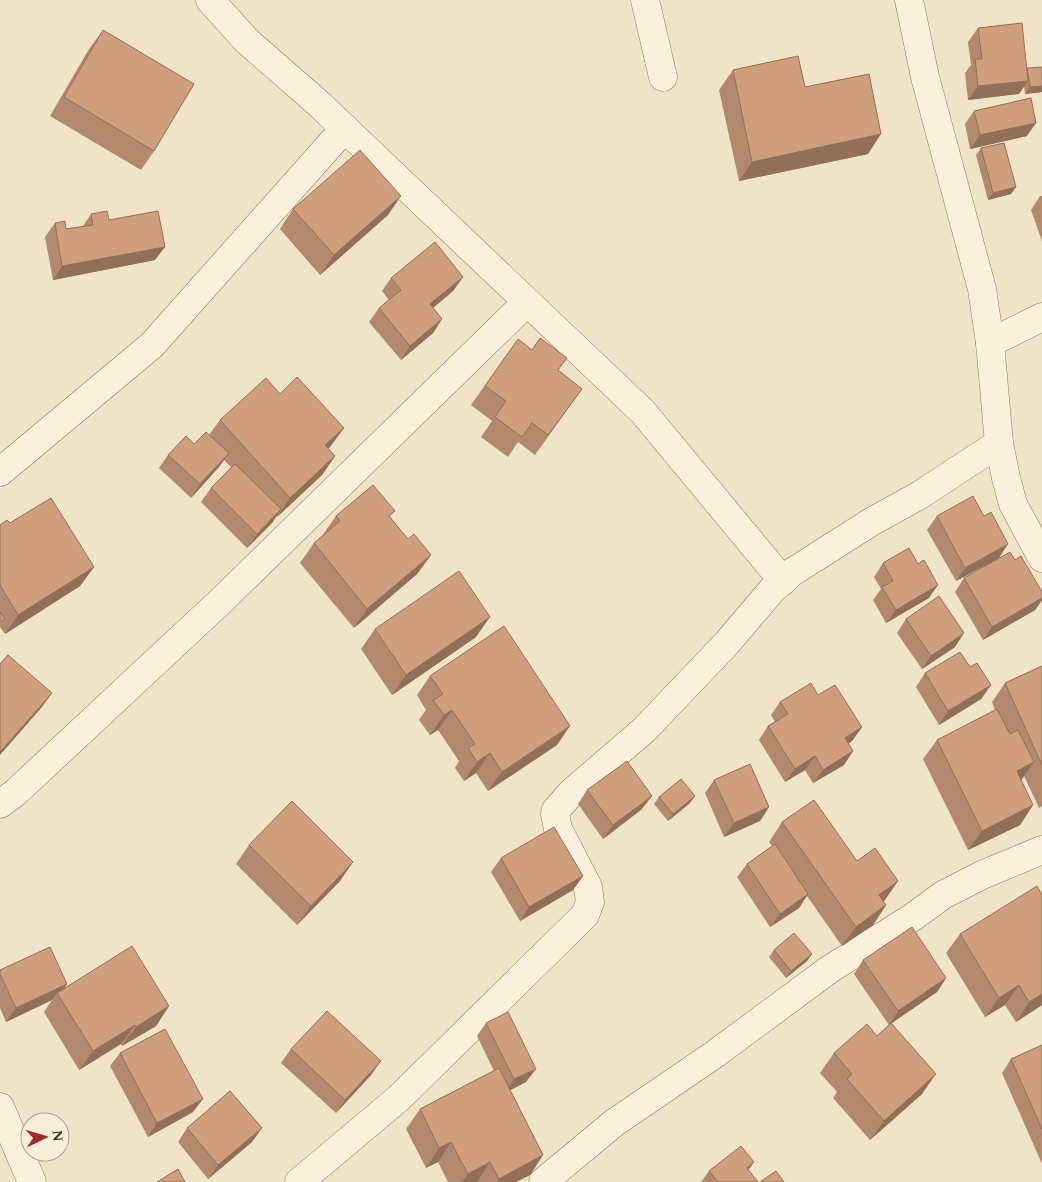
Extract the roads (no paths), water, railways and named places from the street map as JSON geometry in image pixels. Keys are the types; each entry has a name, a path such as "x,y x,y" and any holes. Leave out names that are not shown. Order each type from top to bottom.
{"street":[{"path":"210,0 247,41 345,128 643,412 782,581"},
{"path":"645,0 663,77"},
{"path":"909,0 925,77 982,289 990,343 999,443 1013,504 1042,558"},
{"path":"0,472 152,344 345,128"},
{"path":"0,804 15,793 223,599 528,302"},
{"path":"990,343 1042,316"},
{"path":"314,1177 399,1098 585,915 590,902 588,887 558,829 555,814 556,810 572,792 644,730 728,643 772,590 782,581 871,522 920,496 999,443"},
{"path":"543,1182 614,1123 715,1054 830,969 943,895 982,875 1042,850"},
{"path":"0,1107 32,1182"}]}
